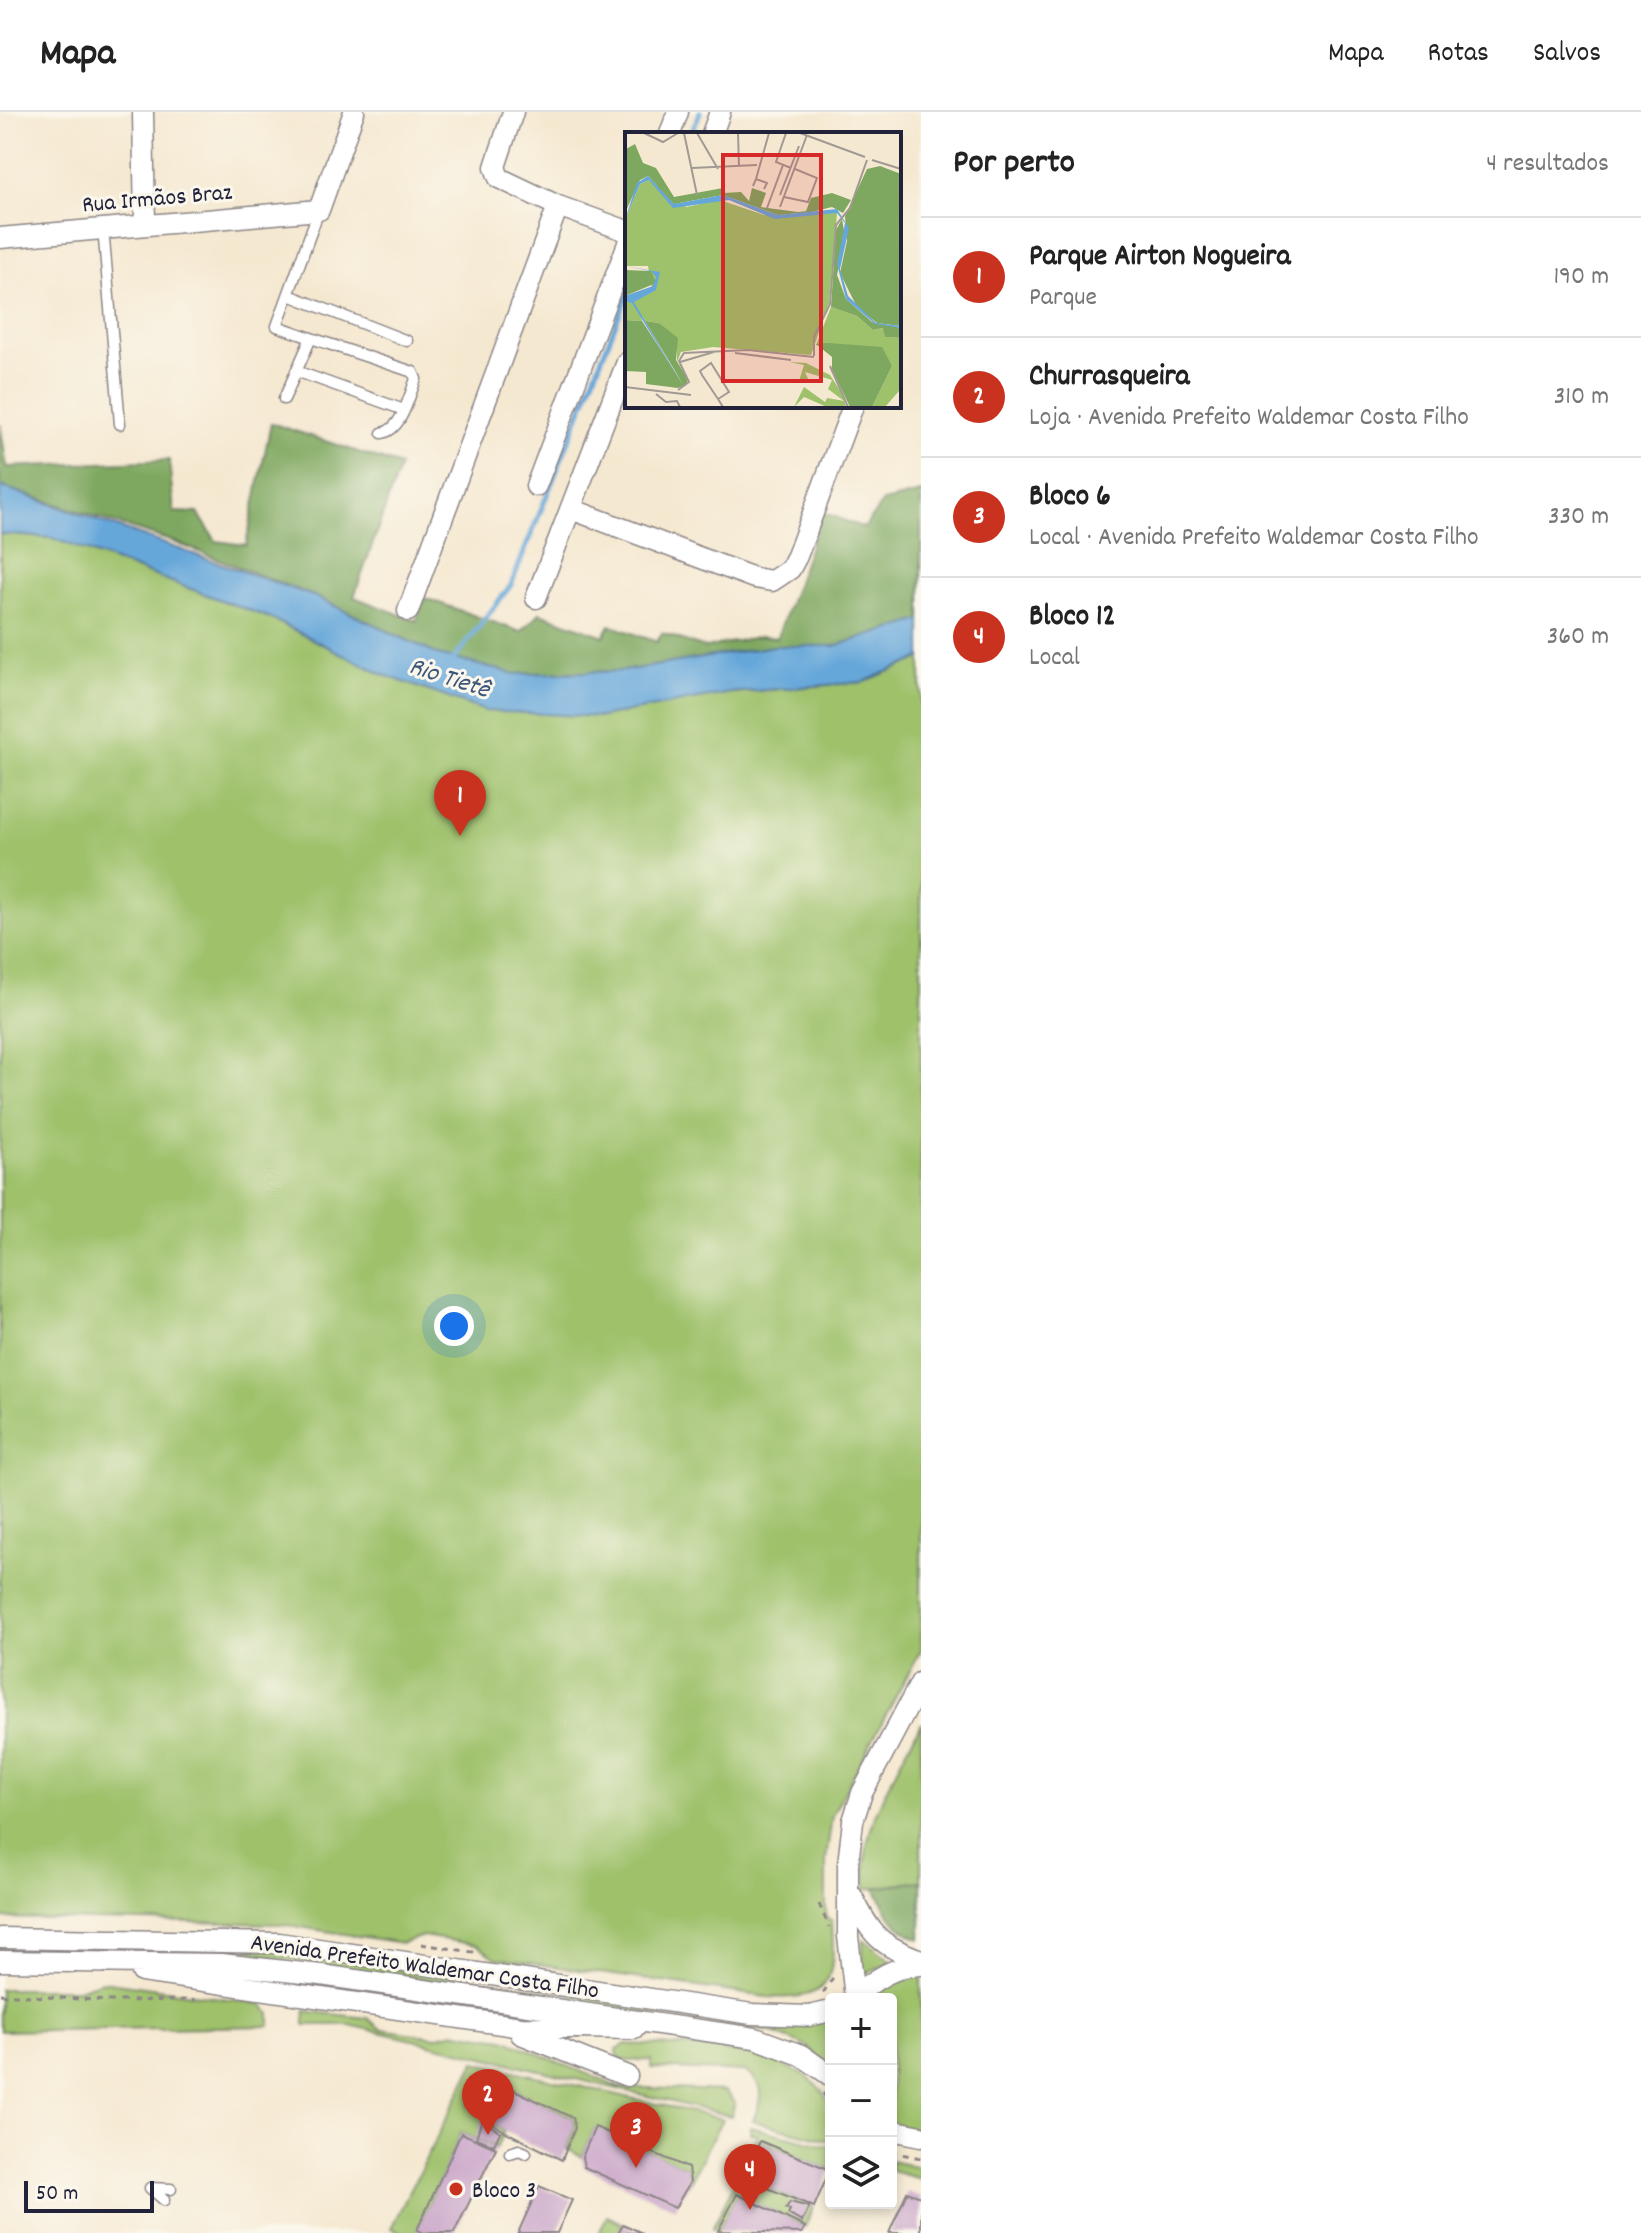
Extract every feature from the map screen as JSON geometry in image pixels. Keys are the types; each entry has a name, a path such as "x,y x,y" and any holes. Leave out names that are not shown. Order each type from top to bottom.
{"street":[{"path":"143,112 145,224"},
{"path":"319,210 354,112"},
{"path":"513,112 498,153 496,174 510,185 558,206 625,230"},
{"path":"671,132 678,112"},
{"path":"713,132 720,112"},
{"path":"408,611 558,206"},
{"name":"Rua Irmãos Braz","path":"0,238 319,210"},
{"path":"536,486 625,251"},
{"path":"536,598 625,367"},
{"path":"571,509 754,578 772,581 790,569 797,556 852,408"},
{"path":"854,1993 848,1936 851,1893 848,1864 853,1821 862,1793 921,1682"},
{"path":"851,1893 871,1933 881,1943 921,1963"},
{"path":"0,1938 279,1943 752,2014 798,2017 825,2012"},
{"name":"Avenida Prefeito Waldemar Costa Filho","path":"0,1961 221,1964 307,1973 684,2027 779,2044 825,2072"},
{"path":"79,1961 479,2021 559,2029 684,2027"},
{"path":"860,1993 871,1982 891,1971 921,1963"},
{"path":"479,2021 546,2042 627,2076 606,2061 602,2051 605,2038 622,2030"},
{"path":"897,2131 921,2136"}],"lane":[{"path":"319,210 277,326 413,372 416,379 404,410 393,429 382,433"},
{"path":"103,228 120,424"},
{"path":"289,295 407,341"},
{"path":"284,399 311,338"},
{"path":"296,371 404,410"},
{"path":"510,2153 519,2150 526,2153"},
{"path":"164,2200 150,2188 171,2189"}],"path":[{"path":"897,2153 921,2158"}],"green space":[{"path":"271,423 400,466 354,597 416,621 425,598 521,632 540,613 604,636 610,625 657,642 662,633 705,648 761,636 777,638 822,512 864,528 883,502 921,493 921,620 835,646 774,646 623,671 515,674 438,655 316,597 174,542 0,486 0,424 7,467 169,460 174,512 198,513 216,541 246,545"},
{"path":"0,534 52,538 270,618 384,675 731,693 863,682 921,658 921,1650 832,1815 826,1860 826,1918 832,1921 832,1958 825,1983 817,1990 805,1995 767,1997 496,1958 477,1945 423,1936 402,1943 280,1924 0,1918"},
{"path":"921,1723 921,1881 866,1889 867,1845 873,1824 880,1803"},
{"path":"921,1881 921,1939 898,1925 887,1912 875,1888"},
{"path":"863,1939 892,1961 862,1976"},
{"path":"0,1945 275,1950 784,2026 805,2026 825,2018 825,2063 806,2046 771,2032 273,1957 0,1951"},
{"path":"921,1973 921,2131 897,2126 897,1993 872,1993 886,1982"},
{"path":"102,1981 262,2004 270,2014 270,2026 0,2031 0,1989 78,1989"},
{"path":"305,2011 367,2018 381,2029 434,2037 455,2032 504,2039 618,2087 725,2091 735,2103 731,2116 350,2025 305,2025"},
{"path":"626,2044 677,2046 742,2053 773,2061 800,2073 820,2089 825,2099 825,2139 753,2121 760,2094 757,2082 746,2072 651,2068 651,2060 624,2061 618,2056 617,2049"},
{"path":"475,2062 722,2119 690,2182 688,2168 595,2128 582,2157 567,2149 575,2128 573,2118 481,2074 469,2106 504,2131 496,2148 461,2133 418,2229 424,2233 401,2233 391,2228"},
{"path":"750,2127 825,2146 825,2168 761,2141 743,2178 814,2207 805,2227 737,2195 718,2231 712,2229 758,2135 750,2133"},
{"path":"897,2162 921,2168 921,2179 897,2173"},
{"path":"607,2216 623,2224 618,2233 599,2233"}],"water":[{"name":"Rio Tietê","path":"0,486 316,597 438,655 515,674 623,671 774,646 835,646 921,620 921,658 863,682 731,693 601,717 485,711 384,675 270,618 52,538 0,534"}],"building":[{"path":"481,2074 573,2118 575,2128 562,2160 504,2131 469,2107"},
{"path":"482,2119 500,2132 494,2145 476,2138"},
{"path":"595,2127 688,2168 690,2182 675,2208 584,2167 582,2157"},
{"name":"Bloco 3","path":"461,2133 496,2148 454,2233 424,2233 417,2230"},
{"path":"760,2141 825,2168 825,2182 814,2207 743,2178"},
{"path":"539,2186 572,2200 557,2233 518,2233"},
{"path":"907,2192 921,2197 921,2233 889,2233"},
{"path":"737,2194 805,2227 802,2233 718,2231"},
{"path":"790,2202 809,2207 802,2222 788,2214 790,2210 786,2208"},
{"path":"623,2224 642,2233 618,2233"}],"waterway":[{"path":"692,132 700,112"},
{"name":"Rio Tietê","path":"451,663 511,585 625,300"}],"place":[{"name":"Parque Airton Nogueira","path":"460,836"},
{"name":"Churrasqueira","path":"488,2135"},
{"name":"Bloco 6","path":"636,2168"},
{"name":"Bloco 3","path":"456,2189"},
{"name":"Bloco 12","path":"750,2210"}]}
